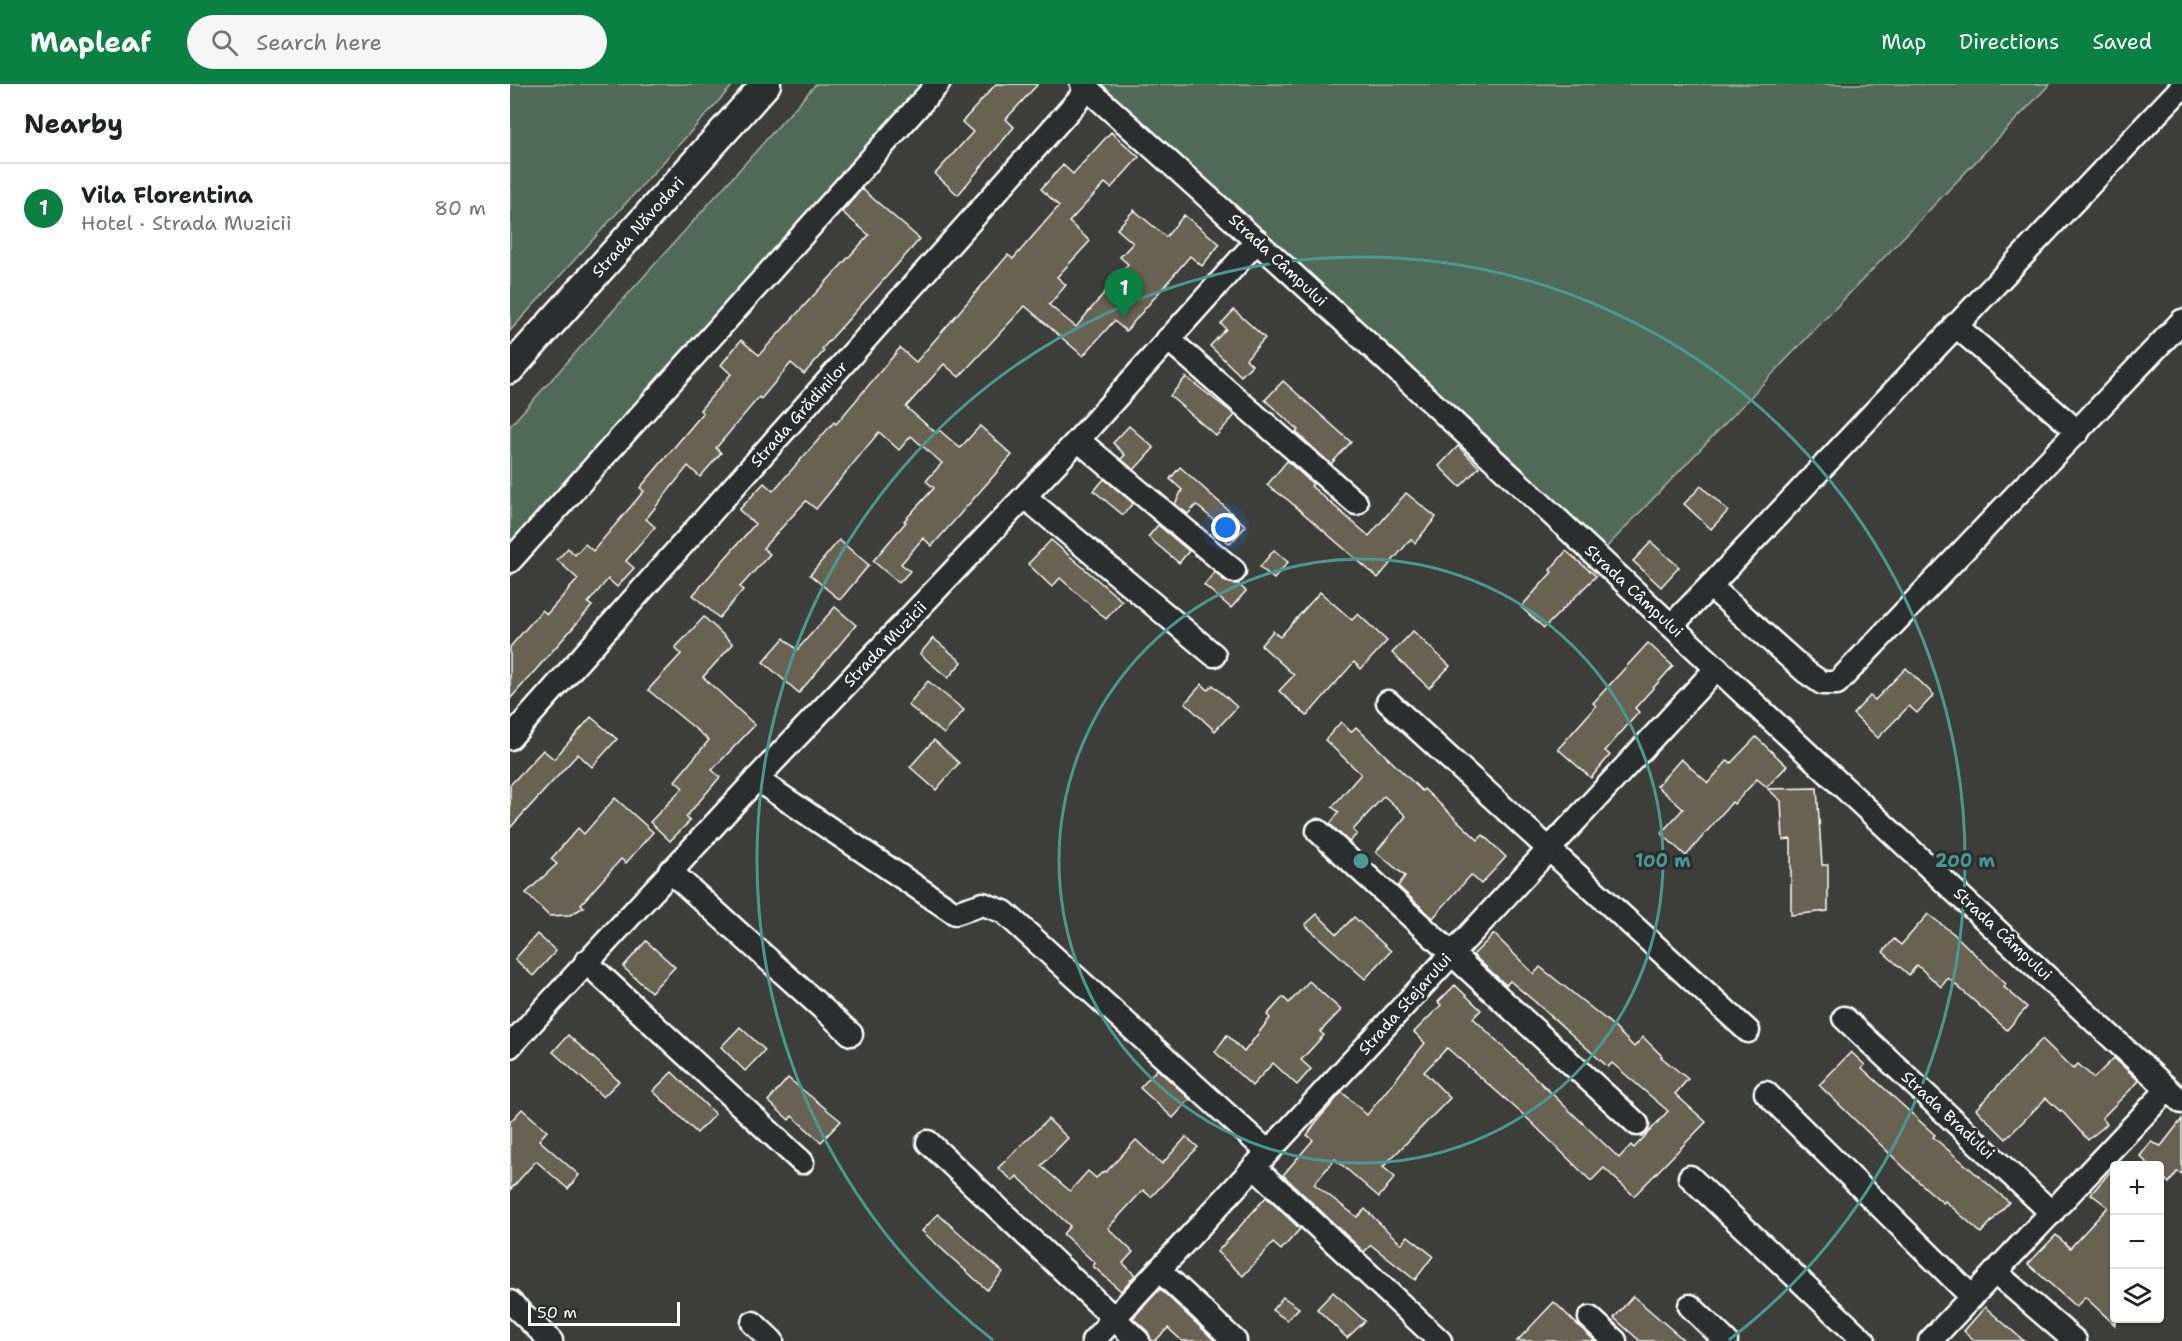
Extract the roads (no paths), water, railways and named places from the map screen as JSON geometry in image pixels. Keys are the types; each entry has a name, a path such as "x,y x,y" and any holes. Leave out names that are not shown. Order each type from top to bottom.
{"main road":[{"name":"Strada Năvodari","path":"510,369 766,84"}],"street":[{"path":"510,561 938,84"},
{"name":"Strada Câmpului","path":"1085,87 1257,241 2175,1095"},
{"name":"Strada Grădinilor","path":"510,738 1085,87"},
{"path":"1672,625 2182,87"},
{"name":"Strada Muzicii","path":"510,1046 756,779 1078,440 1257,241"},
{"path":"1710,586 1806,672 1822,683 1837,683 2182,321"},
{"path":"1955,325 2078,432"},
{"path":"1168,339 1356,503"},
{"path":"1078,440 1234,571"},
{"path":"1025,497 1214,655"},
{"name":"Strada Stejarului","path":"1094,1341 1717,668"},
{"path":"1388,702 1547,850 1748,1031"},
{"path":"756,779 955,913 982,904 1004,912 1261,1160 1440,1341"},
{"path":"1318,831 1637,1124"},
{"path":"670,871 851,1034"},
{"path":"586,963 802,1162"},
{"name":"Strada Bradului","path":"1844,1018 2052,1213"},
{"path":"1766,1093 1972,1296"},
{"path":"1930,1341 2052,1213 2175,1095"},
{"path":"928,1142 1138,1341"},
{"path":"1690,1177 1864,1341"},
{"path":"1159,1270 1235,1341"},
{"path":"1995,1272 2075,1341"},
{"path":"510,1302 551,1341"},
{"path":"1690,1306 1726,1341"},
{"path":"1590,1318 1615,1341"},
{"path":"753,1323 772,1341"}],"place":[{"name":"Vila Florentina","path":"1124,318"}]}
